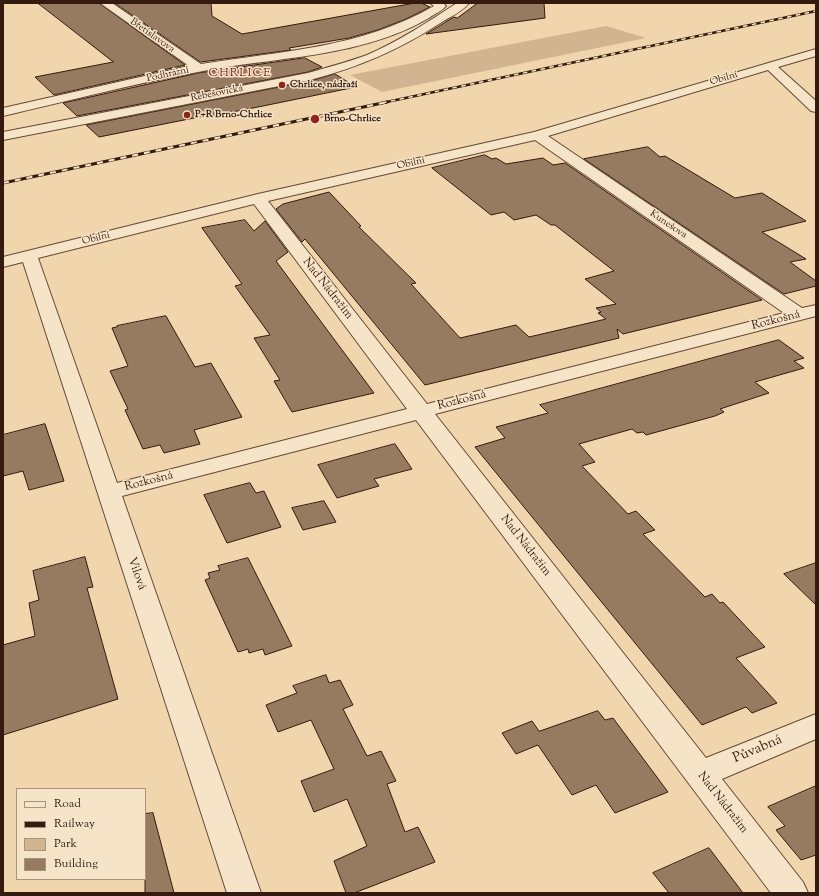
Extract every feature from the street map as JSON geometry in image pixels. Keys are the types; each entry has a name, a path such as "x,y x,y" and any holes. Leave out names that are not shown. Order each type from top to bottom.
{"street":[{"name":"Břetislavova","path":"105,3 199,68"},
{"name":"Podhrázní","path":"3,112 199,68 371,39 401,28 441,6 435,3"},
{"name":"Rebešovická","path":"3,136 310,76 337,69 371,57 403,42 464,3"},
{"name":"Obilní","path":"3,262 258,199 537,135 816,52"},
{"path":"770,66 816,108"},
{"name":"Kunešova","path":"537,135 808,313"},
{"name":"Nad Nádražím","path":"258,199 791,893"},
{"name":"Vilová","path":"29,256 244,893"},
{"name":"Rozkošná","path":"109,492 808,313"},
{"name":"Půvabná","path":"700,774 816,726"}],"green space":[{"path":"606,26 646,38 382,92 350,75"}],"building":[{"path":"38,3 99,3 185,65 54,95 35,77 113,62"},
{"path":"115,3 211,3 212,16 242,34 415,3 421,3 430,7 406,19 378,30 349,38 289,48 291,50 201,62"},
{"path":"478,3 544,3 545,18 426,34 454,17 457,18"},
{"path":"305,58 322,67 308,72 77,116 63,103 198,73"},
{"path":"335,74 356,87 99,137 86,125 310,81"},
{"path":"648,147 660,157 665,156 735,198 762,193 806,221 762,232 806,259 790,262 816,281 816,286 784,294 584,159"},
{"path":"485,155 492,159 496,158 506,164 543,158 553,165 565,163 762,300 623,334 617,329 619,338 425,385 305,239 302,242 276,209 283,204 329,192 361,226 359,227 416,283 411,284 460,338 516,325 529,337 606,319 598,313 601,312 596,308 616,304 585,279 614,271 555,225 551,225 536,215 514,220 504,212 491,215 432,168"},
{"path":"245,220 254,231 265,221 288,252 276,261 374,393 292,412 274,381 280,380 254,338 270,335 235,286 242,284 202,228"},
{"path":"166,316 195,367 211,363 242,417 194,430 200,444 164,453 160,445 143,449 125,410 128,409 110,371 128,366 112,328"},
{"path":"779,340 804,358 794,361 804,368 755,382 769,393 720,409 724,412 715,416 646,435 643,432 637,433 632,429 579,444 595,462 582,466 628,514 636,511 655,530 643,534 705,597 712,594 720,603 723,602 765,647 736,658 777,703 752,713 746,707 702,725 475,447 505,438 496,427 548,413 540,405"},
{"path":"45,424 64,481 29,490 23,471 3,476 3,435"},
{"path":"395,444 412,469 374,479 379,486 337,498 318,465"},
{"path":"250,483 256,493 264,491 281,527 227,543 204,495"},
{"path":"324,501 336,522 303,530 292,508"},
{"path":"85,557 93,587 87,588 118,699 3,735 3,645 35,636 29,603 39,600 33,571"},
{"path":"248,558 292,646 265,655 263,649 249,653 248,649 238,652 205,580 210,578 208,573 220,570 218,566"},
{"path":"816,563 816,605 784,574"},
{"path":"326,675 329,683 340,680 353,705 343,709 367,756 381,751 396,781 387,784 405,832 418,827 435,862 354,893 346,893 334,861 367,846 347,799 314,812 301,781 334,769 311,720 278,732 266,705 297,693 293,686"},
{"path":"598,711 605,720 613,718 668,792 615,813 596,785 572,795 538,745 516,754 502,733 532,721 539,731"},
{"path":"816,786 816,855 801,860 776,830 785,826 768,807"},
{"path":"153,813 174,893 145,893 146,814"},
{"path":"709,848 743,893 669,893 653,873"}],"railway":[{"path":"382,103 816,11"},
{"path":"3,183 387,102"}],"place":[{"name":"Chrlice, nádraží","path":"282,85"},
{"name":"P+R Brno-Chrlice","path":"187,115"},
{"name":"Brno-Chrlice","path":"315,119"}],"district":[{"name":"CHRLICE","path":"240,74"}]}
